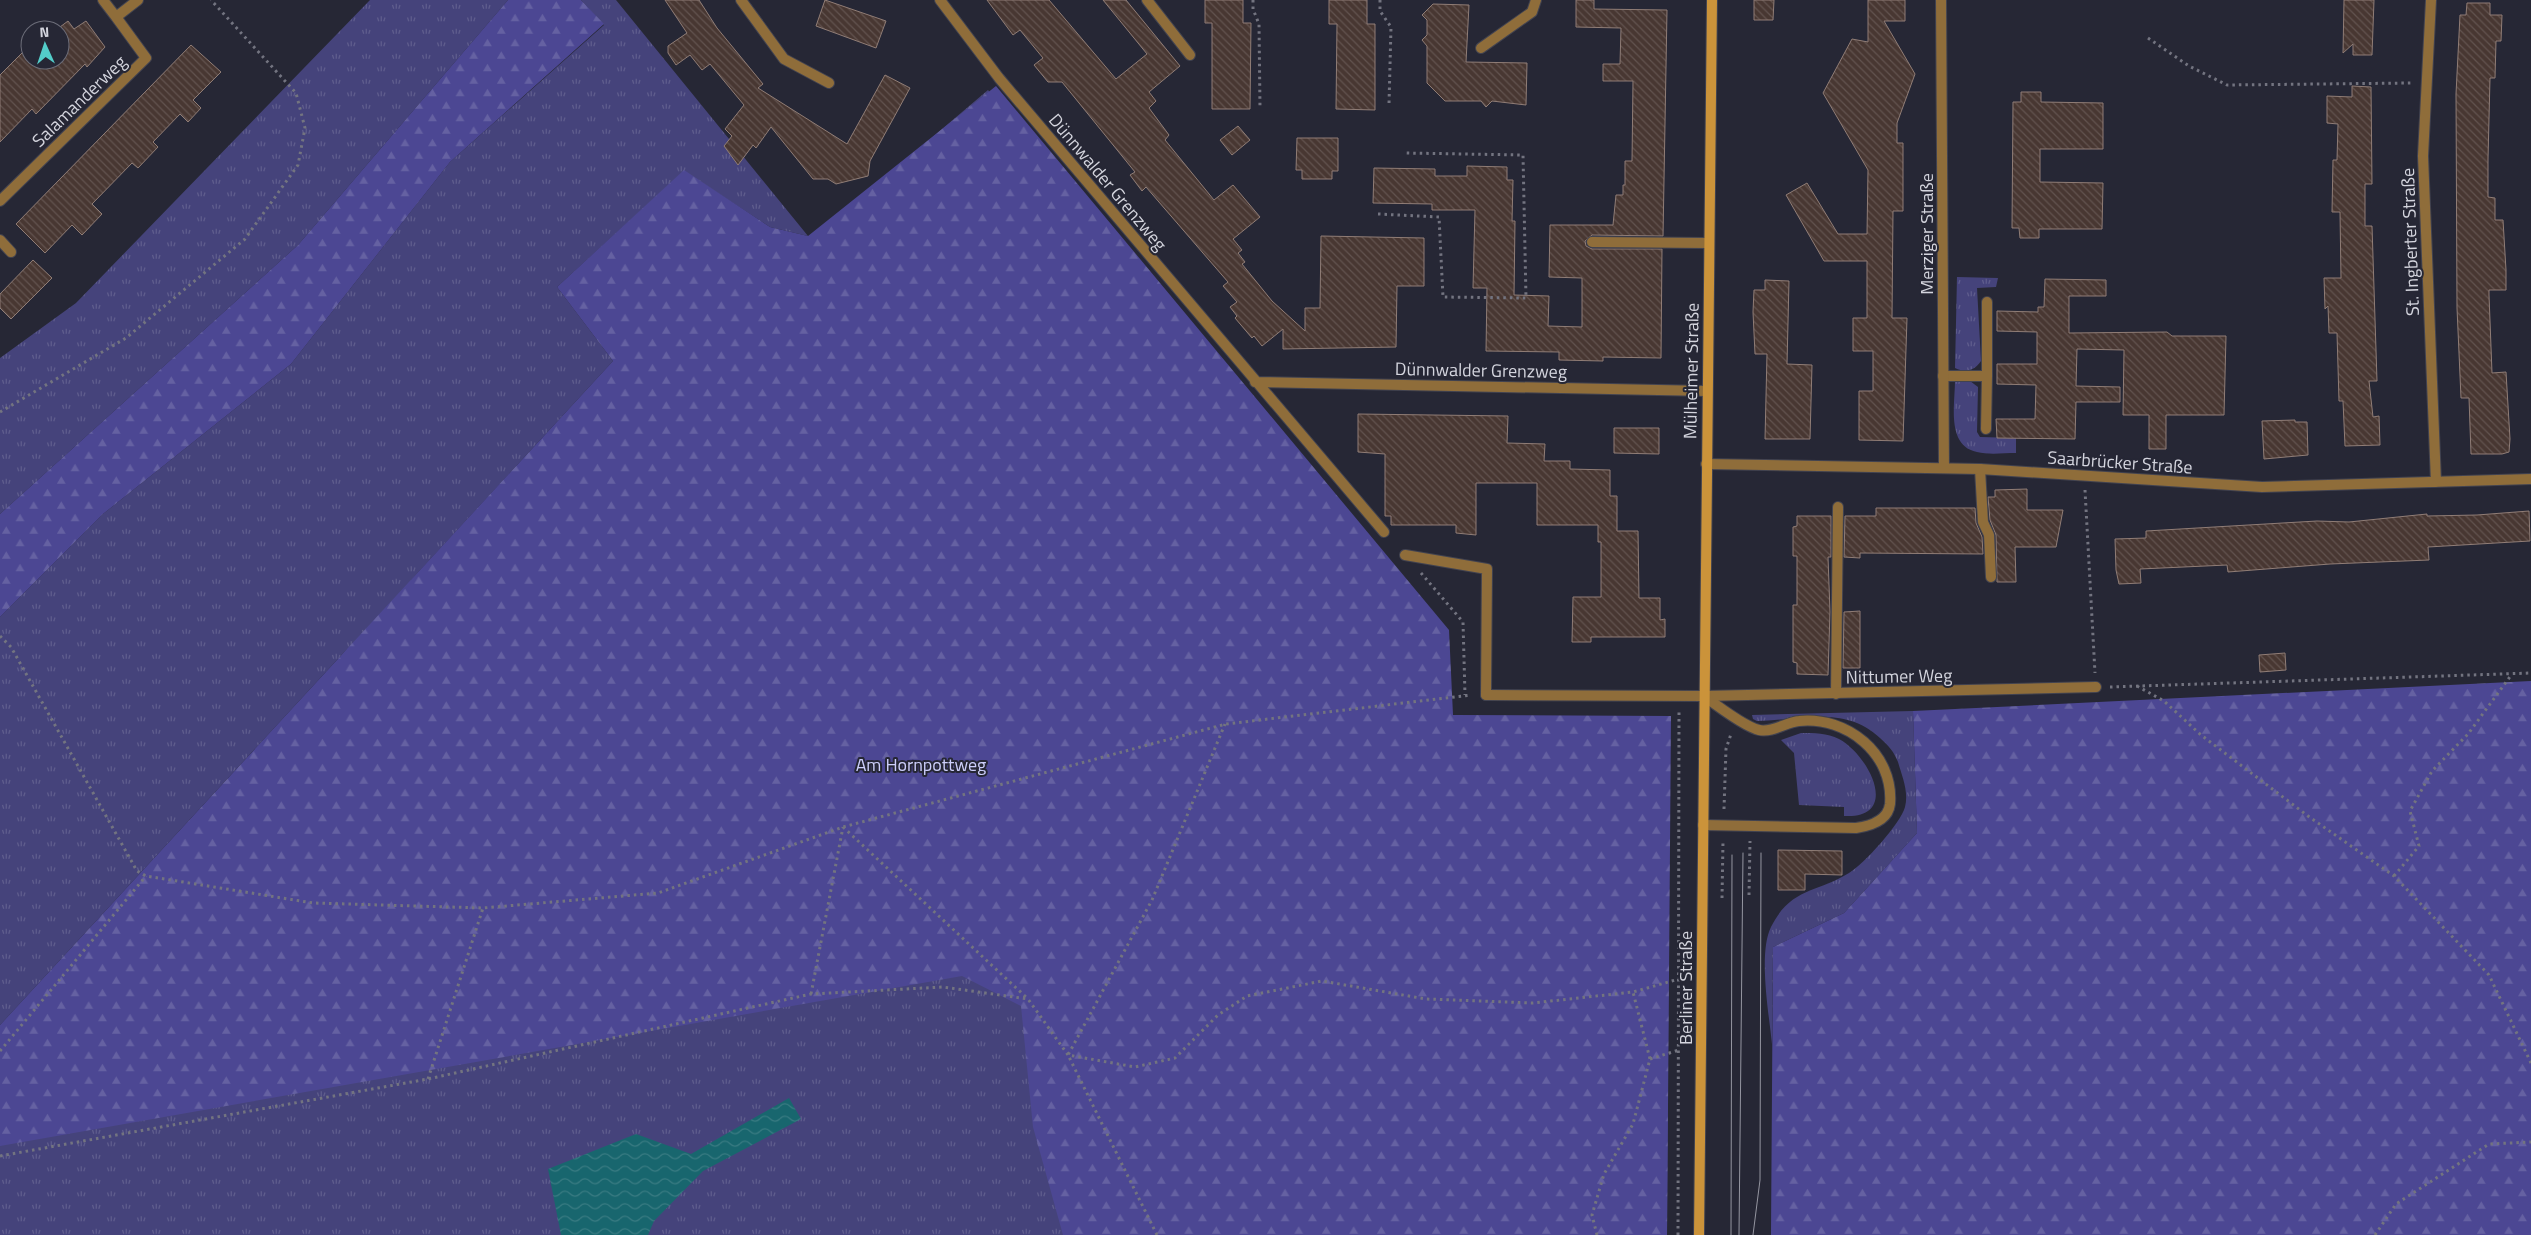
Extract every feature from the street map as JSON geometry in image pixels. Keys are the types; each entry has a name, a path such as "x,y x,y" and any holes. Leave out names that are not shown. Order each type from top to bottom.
{"main road":[{"name":"Mülheimer Straße","path":"1703,742 1712,0"},
{"name":"Berliner Straße","path":"1699,1235 1703,742"}],"street":[{"path":"103,0 116,17 138,0"},
{"path":"741,0 784,59 829,83"},
{"name":"Dünnwalder Grenzweg","path":"940,0 999,78 1384,532"},
{"path":"1147,0 1190,55"},
{"path":"1481,48 1532,12 1536,0"},
{"name":"Merziger Straße","path":"1941,0 1944,468"},
{"name":"St. Ingberter Straße","path":"2431,0 2423,156 2436,482"},
{"name":"Salamanderweg","path":"0,201 146,58 116,17"},
{"path":"0,240 11,252"},
{"path":"1592,242 1708,243"},
{"path":"1986,429 1987,302"},
{"path":"1943,376 1987,376"},
{"name":"Dünnwalder Grenzweg","path":"1255,382 1707,391"},
{"name":"Saarbrücker Straße","path":"1706,464 1980,469 2262,487 2531,479"},
{"path":"1980,469 1983,522 1989,535 1991,576"},
{"path":"1836,694 1838,507"},
{"path":"1405,555 1486,569 1486,695 1704,696 1736,718 1759,730 1774,730 1797,721 1821,720 1844,726 1862,738 1879,759 1889,786 1888,813 1870,826 1856,828 1703,825"},
{"name":"Nittumer Weg","path":"1704,696 2096,687"}],"path":[{"path":"0,412 126,338 245,239 298,165 304,128 296,92 211,0"},
{"path":"1252,0 1252,9 1259,24 1260,108"},
{"path":"1380,0 1380,11 1391,26 1388,104"},
{"path":"2148,38 2189,66 2227,85 2426,83"},
{"path":"1378,214 1439,217 1443,297 1526,298 1523,155 1405,153"},
{"path":"2084,476 2091,567 2096,687 2531,673"},
{"path":"1405,555 1463,622 1466,695"},
{"path":"0,636 10,647 137,871 146,876 313,903 482,908 658,893 843,827 1226,724 1466,695 1486,695"},
{"path":"2394,876 2419,846 2410,811 2432,771 2468,734 2512,673"},
{"path":"2136,686 2164,701 2201,735 2308,816 2394,876 2489,975 2531,1063"},
{"path":"1678,1235 1679,709"},
{"path":"1722,898 1726,748 1736,718"},
{"path":"1068,1055 1152,900 1226,724"},
{"path":"1749,895 1750,826"},
{"path":"811,994 843,827"},
{"path":"843,827 1028,999 1068,1055 1157,1235"},
{"path":"0,1051 146,876"},
{"path":"428,1079 482,908"},
{"path":"1068,1055 1135,1067 1175,1058 1218,1015 1247,996 1322,981 1436,1000 1533,1003 1633,992 1679,979"},
{"path":"0,1156 428,1079 811,994 943,987 1028,999"},
{"path":"1597,1235 1592,1215 1604,1174 1633,1124 1650,1059 1633,992"},
{"path":"1650,1059 1679,1050"},
{"path":"2375,1235 2396,1204 2490,1144 2531,1142"}],"green space":[{"path":"370,0 508,0 298,245 0,514 0,358 76,303"},
{"path":"508,0 581,0 604,24 450,162 291,364 103,514 0,617 0,514 298,245"},
{"name":"Am Hornpottweg","path":"581,0 616,0 808,236 770,227 684,171 557,287 613,361 411,580 988,90 1344,522 1395,723 1670,716 1667,1235 0,1235 0,1066 347,649 0,1025 0,617 103,514 291,364 450,162 604,25"},
{"name":"Am Hornpottweg","path":"996,86 1449,630 1453,715 1671,716 1667,1235 1063,1235 1033,1127 1021,1006 962,976 0,1146 0,1025 613,361 557,287 684,170 770,227 808,236"},
{"path":"1957,277 1998,278 1996,287 1977,288 1981,361 1973,369 1966,371 1955,368"},
{"path":"1955,381 1970,381 1978,387 1977,432 1980,437 2016,438 2016,453 1991,454 1977,452 1967,448 1960,442 1954,423"},
{"path":"2531,681 2531,1235 1771,1235 1773,947 1844,913 1917,833 1913,711"},
{"path":"1913,711 1917,833 1844,913 1773,947 1772,1044 1765,968 1767,938 1771,927 1787,904 1806,892 1849,873 1864,861 1897,823 1905,807 1906,790 1898,762 1891,749 1866,728 1852,721 1837,718 1806,717 1757,721 1753,719 1752,715"},
{"path":"1801,733 1816,733 1830,736 1839,739 1850,747 1861,759 1874,785 1876,797 1872,808 1861,814 1844,816 1844,807 1799,805 1794,753 1781,740"}],"water":[{"path":"789,1098 801,1119 703,1171 654,1221 648,1235 561,1235 548,1169 636,1134 691,1154"}],"building":[{"path":"665,0 699,0 717,28 763,84 758,88 847,144 885,75 910,88 870,161 868,176 836,184 828,179 813,179 771,127 756,148 753,145 738,165 724,146 732,136 725,129 744,105 710,64 702,70 690,55 676,65 668,53 668,46 687,33"},
{"path":"825,0 886,21 876,48 816,26"},
{"path":"987,0 1049,0 1116,79 1147,54 1103,0 1126,0 1180,66 1149,92 1156,101 1149,108 1169,135 1165,140 1214,200 1233,185 1260,217 1233,239 1242,250 1238,253 1245,262 1242,264 1272,301 1305,331 1305,308 1320,308 1321,236 1424,238 1424,286 1397,286 1396,347 1283,349 1283,329 1262,346 1254,336 1252,338 1235,318 1237,316 1230,307 1237,302 1223,286 1228,282 1146,187 1142,191 1130,175 1135,172 1062,82 1048,82 1034,65 1043,58 1020,30 1013,35"},
{"path":"1205,0 1243,0 1243,23 1251,23 1250,109 1212,109 1212,23 1205,23"},
{"path":"1329,0 1367,0 1367,24 1375,24 1375,110 1336,109 1337,24 1329,24"},
{"path":"1576,0 1594,0 1594,9 1667,10 1663,236 1592,235 1585,241 1586,246 1592,249 1662,249 1661,358 1603,357 1603,361 1559,360 1559,352 1486,351 1487,288 1473,288 1475,210 1432,210 1432,204 1373,203 1374,168 1435,169 1435,176 1467,176 1467,166 1507,167 1507,180 1513,180 1512,221 1515,221 1514,295 1549,296 1548,326 1582,327 1582,278 1549,277 1550,225 1613,225 1616,195 1623,195 1623,185 1625,185 1625,161 1632,161 1633,81 1603,81 1603,64 1620,64 1621,28 1576,27"},
{"path":"1754,0 1774,0 1773,20 1754,20"},
{"path":"1868,0 1905,0 1905,21 1884,21 1915,74 1897,123 1897,143 1903,143 1903,211 1893,211 1892,318 1907,318 1903,441 1859,440 1859,391 1873,391 1873,351 1853,351 1853,318 1867,318 1867,261 1824,261 1786,195 1807,183 1838,234 1867,234 1868,170 1823,93 1852,39 1868,42"},
{"path":"2344,0 2374,0 2372,55 2353,55 2353,44 2343,53"},
{"path":"2467,3 2490,3 2490,15 2502,15 2501,41 2496,41 2495,78 2490,78 2488,197 2495,198 2495,220 2503,220 2506,270 2506,290 2489,290 2492,373 2506,372 2510,439 2509,452 2502,454 2471,454 2469,398 2461,398 2457,308 2456,94 2460,15 2466,15"},
{"path":"1433,4 1469,5 1466,62 1527,63 1526,105 1492,101 1486,107 1481,101 1445,101 1427,83 1427,46 1422,40 1427,35 1427,20 1422,15"},
{"path":"86,21 105,47 87,67 85,64 36,114 32,109 0,142 0,75 20,55 20,70 70,70 70,24 74,29"},
{"path":"191,45 221,72 193,100 201,108 188,122 180,114 153,142 158,147 138,168 132,163 92,204 102,214 82,235 72,225 45,253 16,224"},
{"path":"2352,86 2371,87 2372,184 2365,184 2365,226 2372,226 2377,381 2369,381 2373,417 2379,416 2380,445 2345,446 2343,401 2339,401 2337,333 2329,333 2328,306 2325,309 2324,278 2341,278 2340,212 2332,212 2333,160 2337,160 2338,124 2327,123 2327,96 2352,97"},
{"path":"2021,92 2041,92 2041,102 2103,103 2103,149 2040,149 2040,182 2103,183 2102,229 2039,229 2039,238 2020,238 2019,228 2012,228 2013,102 2021,102"},
{"path":"1238,126 1250,140 1232,155 1220,140"},
{"path":"1297,138 1338,138 1338,171 1332,171 1332,179 1302,179 1302,170 1296,170"},
{"path":"33,260 52,278 11,319 0,308 0,294"},
{"path":"2045,279 2106,280 2106,296 2069,296 2069,333 2167,332 2172,336 2226,336 2224,415 2166,415 2166,449 2149,449 2149,415 2123,415 2124,350 2077,349 2076,386 2120,387 2120,402 2076,402 2075,439 1997,438 1996,419 2035,419 2036,385 1997,384 1997,364 2037,364 2037,332 1997,331 1997,311 2038,312 2038,307 2044,307"},
{"path":"1765,280 1789,281 1787,364 1812,365 1810,439 1765,439 1767,354 1755,354 1753,312 1754,290 1765,290"},
{"path":"1358,414 1508,416 1507,443 1545,444 1544,461 1570,461 1570,469 1610,470 1610,496 1617,496 1617,531 1638,531 1639,598 1660,598 1660,620 1665,619 1665,637 1591,637 1591,642 1572,642 1573,597 1601,597 1601,542 1598,542 1598,525 1537,525 1537,483 1476,483 1476,535 1456,533 1456,525 1391,525 1391,516 1385,516 1385,454 1358,452"},
{"path":"2295,420 2295,422 2307,422 2308,455 2264,459 2262,421"},
{"path":"1614,428 1659,428 1659,454 1614,453"},
{"path":"2027,489 2027,510 2063,510 2056,547 2015,547 2016,582 1997,582 1996,535 1990,520 1988,497 1995,497 1995,490"},
{"path":"1876,508 1975,508 1976,523 1982,537 1983,554 1860,553 1860,558 1844,557 1845,516 1876,516"},
{"path":"2529,511 2530,541 2428,547 2429,560 2330,564 2228,572 2227,565 2140,569 2141,583 2119,584 2116,570 2115,539 2146,538 2146,531 2317,521 2349,522 2427,514 2427,516 2477,515"},
{"path":"1797,516 1831,516 1831,557 1828,557 1830,612 1828,675 1797,674 1797,663 1793,662 1793,605 1797,605 1797,556 1793,556 1793,527 1797,526"},
{"path":"1860,611 1860,668 1843,668 1844,612"},
{"path":"2285,653 2286,670 2260,672 2259,655"},
{"path":"1778,850 1842,851 1842,875 1805,874 1805,890 1778,890"}],"tram line":[{"path":"1739,1235 1743,853"},
{"path":"1753,1235 1760,1180 1761,853"},
{"path":"1731,1235 1732,855"}]}
